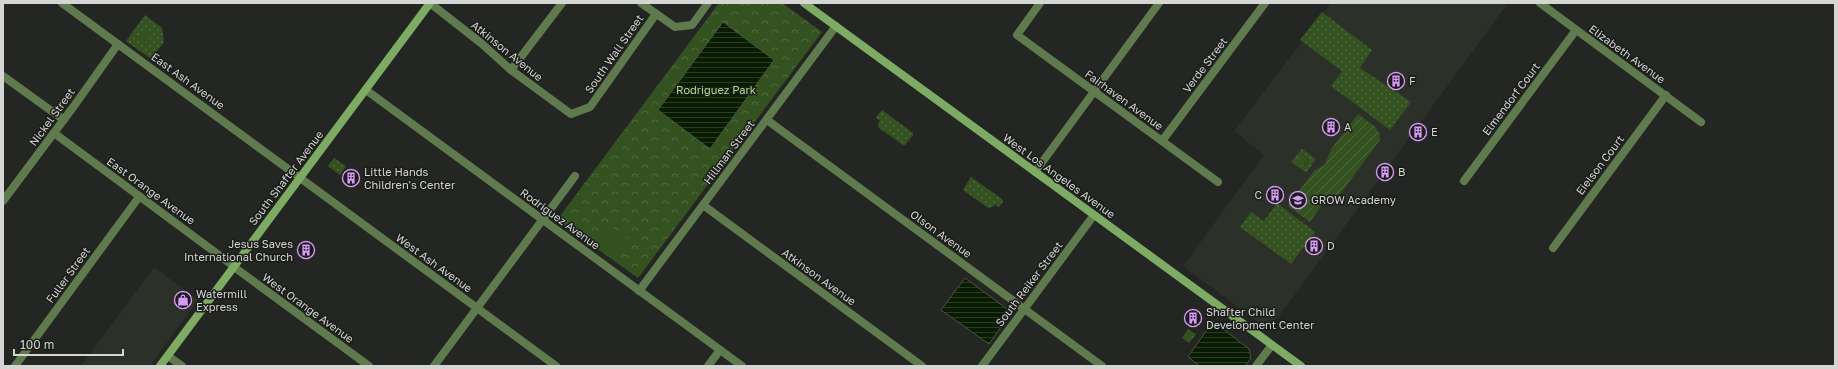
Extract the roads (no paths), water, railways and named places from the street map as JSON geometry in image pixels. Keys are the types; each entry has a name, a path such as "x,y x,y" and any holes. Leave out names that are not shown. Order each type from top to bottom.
{"street":[{"name":"East Ash Avenue","path":"62,3 239,131 300,178"},
{"name":"Atkinson Avenue","path":"430,3 481,43 512,70 571,114"},
{"name":"South Shafter Avenue","path":"160,366 430,3"},
{"path":"512,70 562,3"},
{"path":"641,3 656,14"},
{"name":"South Wall Street","path":"571,114 590,107 656,14 675,27 692,25 708,3"},
{"name":"West Los Angeles Avenue","path":"804,3 1301,366"},
{"name":"Fairhaven Avenue","path":"1040,3 1016,35 1218,182"},
{"path":"1036,172 1159,3"},
{"name":"Verde Street","path":"1162,141 1265,3"},
{"name":"Elizabeth Avenue","path":"1540,3 1702,122"},
{"name":"Hillman Street","path":"639,291 836,26"},
{"name":"Elmendorf Court","path":"1464,181 1576,30"},
{"name":"Nickel Street","path":"4,197 54,134 118,44"},
{"path":"3,76 64,120"},
{"name":"Rodriguez Avenue","path":"366,90 742,366"},
{"name":"Eielson Court","path":"1552,248 1666,95"},
{"name":"Olson Avenue","path":"766,120 1102,366"},
{"name":"East Orange Avenue","path":"54,134 234,267"},
{"path":"434,366 575,176"},
{"name":"West Ash Avenue","path":"300,178 556,366"},
{"name":"Fuller Street","path":"15,366 139,197"},
{"name":"Atkinson Avenue","path":"703,205 922,366"},
{"name":"South Reiker Street","path":"982,366 1094,215"},
{"name":"West Orange Avenue","path":"234,267 369,366"},
{"path":"1256,366 1272,345"},
{"path":"708,366 720,350"},
{"path":"168,356 182,366"}],"place":[{"name":"F","path":"1396,81"},
{"name":"A","path":"1331,127"},
{"name":"E","path":"1418,132"},
{"name":"B","path":"1385,172"},
{"name":"Little Hands Children's Center","path":"351,178"},
{"name":"C","path":"1275,195"},
{"name":"GROW Academy","path":"1298,200"},
{"name":"D","path":"1314,246"},
{"name":"Jesus Saves International Church","path":"306,250"},
{"name":"Watermill Express","path":"183,300"},
{"name":"Shafter Child Development Center","path":"1193,318"}],"park label":[{"name":"Rodriguez Park","path":"716,90"}]}
